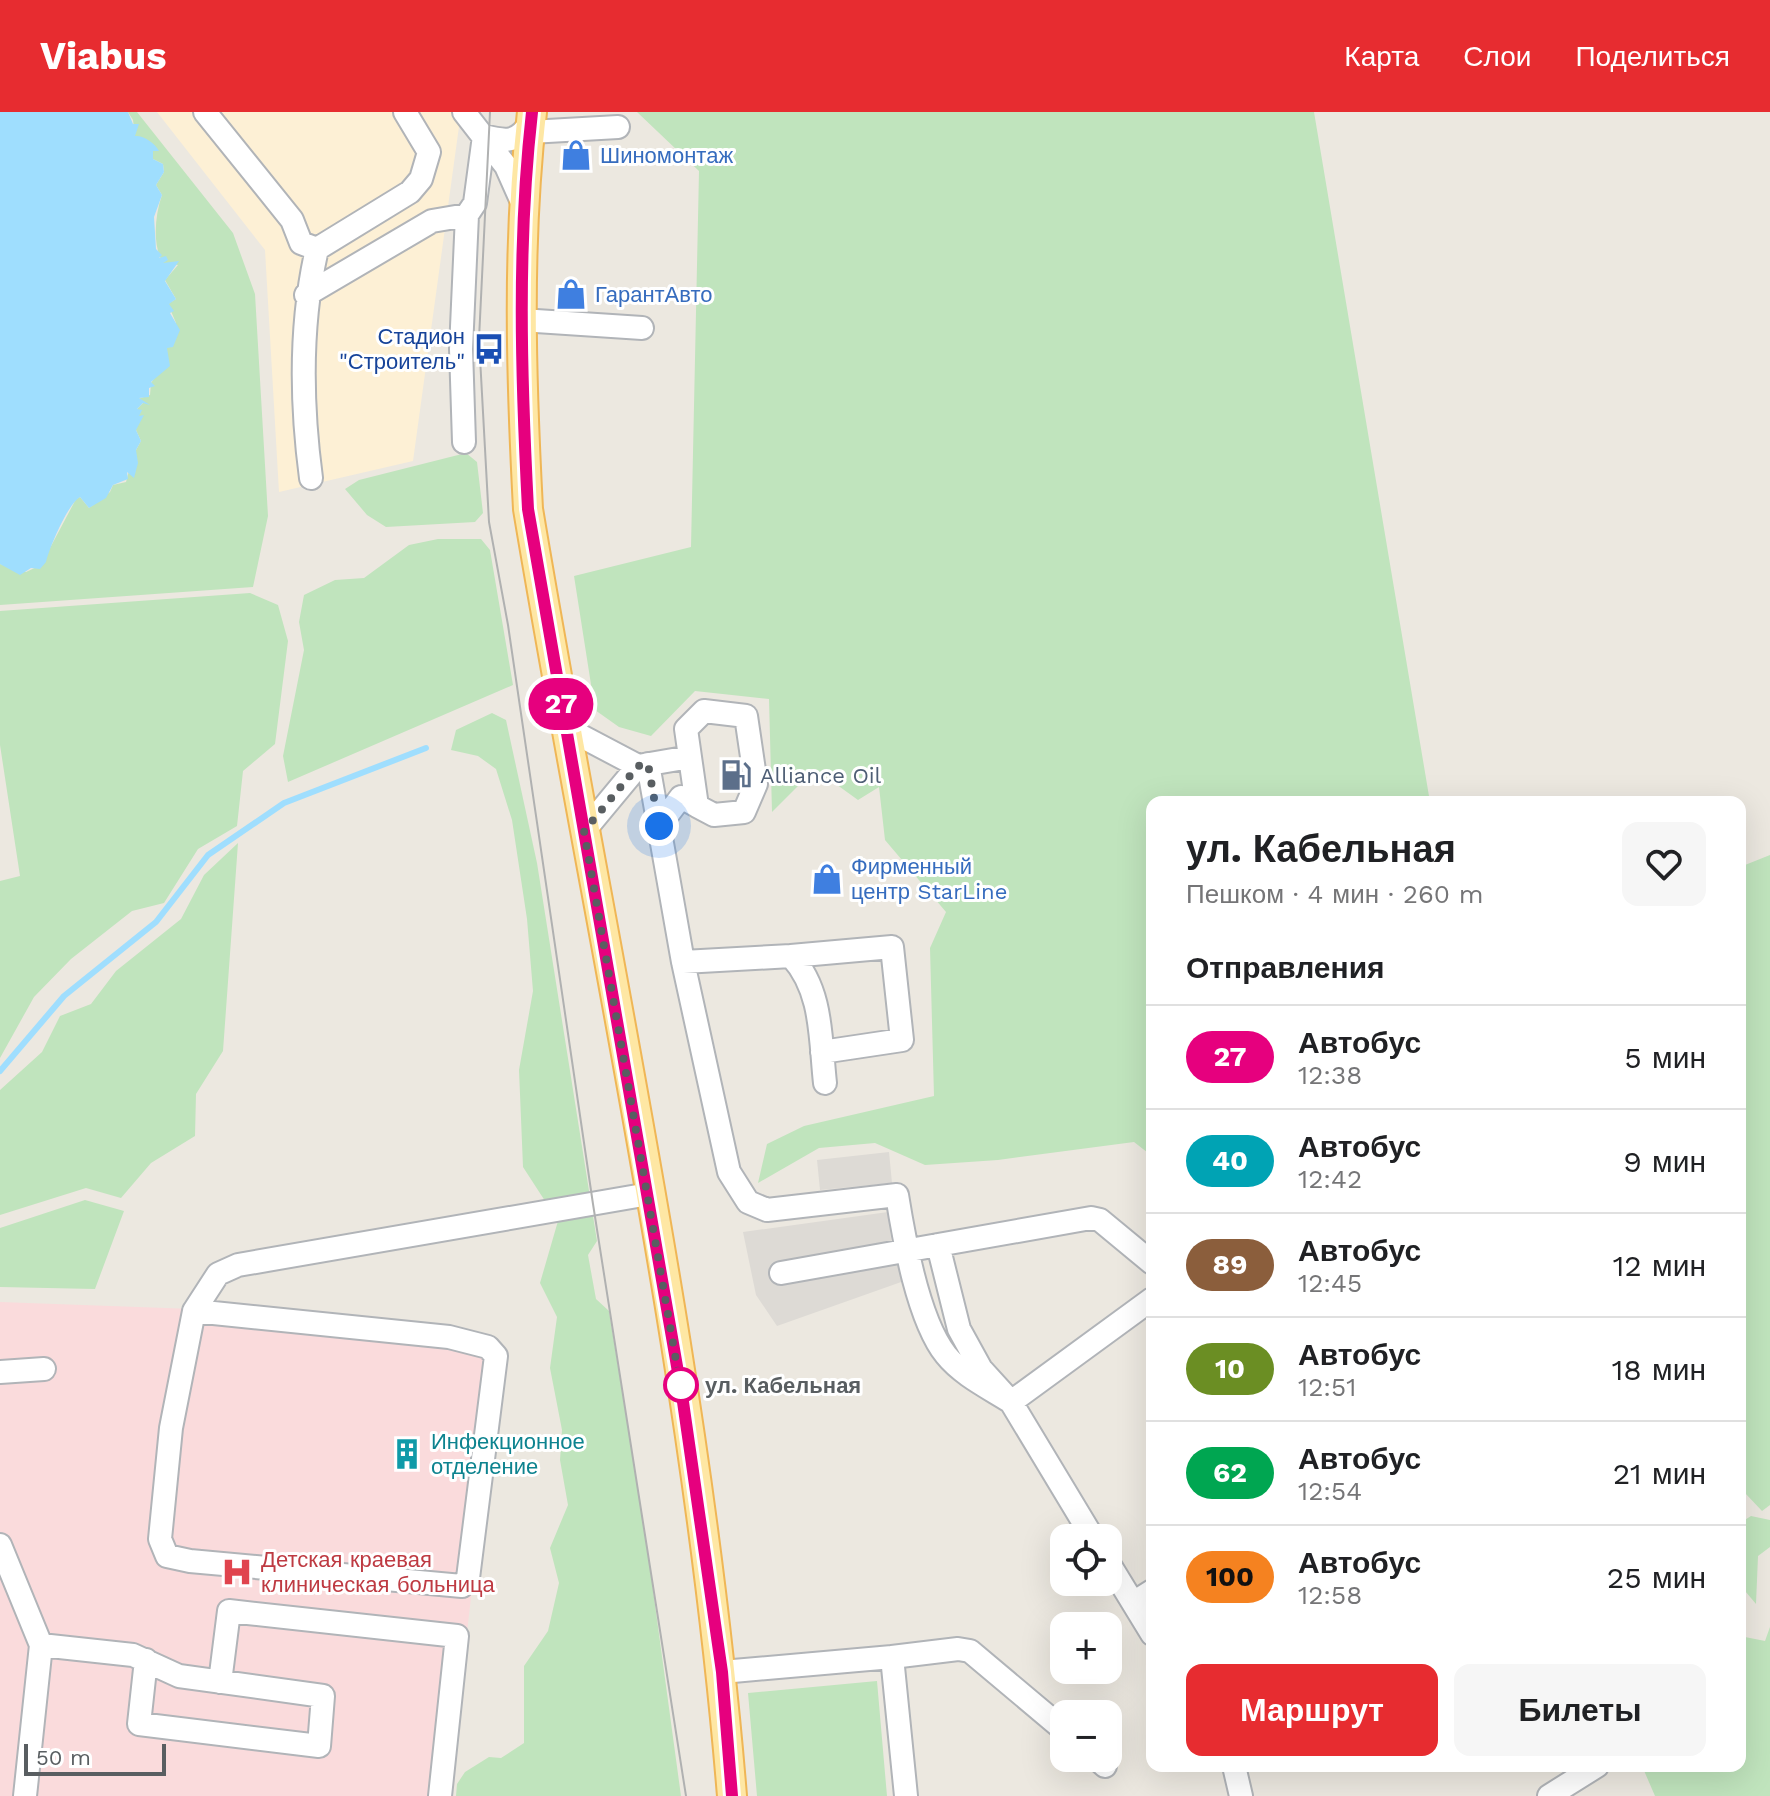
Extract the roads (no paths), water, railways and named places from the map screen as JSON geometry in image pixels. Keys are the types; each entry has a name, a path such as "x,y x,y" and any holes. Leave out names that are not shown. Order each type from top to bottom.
{"main road":[{"path":"531,122 522,202 521,320 528,509 564,727 649,1194 722,1672 732,1796"}],"street":[{"path":"205,112 292,220 301,243 317,249"},
{"path":"311,478 304,428 306,295 317,249 410,192 421,179 429,152 405,112"},
{"path":"464,112 506,166 522,202"},
{"path":"484,136 508,142 522,137 531,122 618,127"},
{"path":"464,442 461,349 467,215 475,203 484,136"},
{"path":"306,295 432,221 467,215"},
{"path":"521,320 642,328"},
{"path":"659,826 681,797 697,806 714,815 744,812 756,784 746,716 704,711 686,729 697,806"},
{"path":"564,727 643,765 690,757"},
{"path":"643,765 659,826 683,962 729,1172 748,1202 767,1210 897,1195 915,1284 945,1354 972,1378 1011,1402"},
{"path":"584,831 643,765"},
{"path":"683,962 892,947 902,1040 822,1052"},
{"path":"791,956 810,980 815,994 825,1083"},
{"path":"194,1311 449,1337 488,1347 496,1356 468,1578 462,1586 190,1561 167,1556 160,1539 171,1428 194,1311 218,1274 238,1265 649,1194"},
{"path":"781,1273 1091,1218 1100,1220 1146,1258"},
{"path":"938,1245 959,1329 981,1369 1011,1402 1085,1524"},
{"path":"1011,1402 1146,1303"},
{"path":"0,1372 44,1369"},
{"path":"0,1545 41,1645 25,1796"},
{"path":"1122,1585 1146,1624"},
{"path":"1133,1603 1146,1595"},
{"path":"220,1682 229,1611 457,1636 440,1796"},
{"path":"41,1645 133,1655 146,1660 179,1676 323,1696 319,1746 139,1724 146,1660"},
{"path":"722,1672 958,1649 970,1651 1050,1718"},
{"path":"892,1657 906,1796"},
{"path":"1235,1772 1241,1796"},
{"path":"1549,1796 1587,1772"}],"water":[{"path":"0,112 128,112 133,124 139,124 135,136 155,145 159,151 153,151 153,159 163,164 164,172 156,185 162,195 154,217 156,249 162,255 159,258 166,256 168,260 163,263 179,261 165,281 176,299 169,304 174,311 170,313 180,330 173,347 167,348 170,366 151,382 155,386 149,388 149,397 139,398 150,405 143,403 137,409 142,410 139,416 144,415 136,430 141,441 136,450 138,463 134,478 127,472 128,479 113,485 106,498 89,508 80,497 64,518 46,562 40,569 31,568 20,575 0,564"}],"waterway":[{"path":"0,1071 64,996 156,922 208,855 284,803 426,748"}],"tram line":[{"path":"490,112 479,339 489,522 508,625 593,1204 686,1796"}],"place":[{"name":"Шиномонтаж","path":"576,155"},
{"name":"ГарантАвто","path":"571,294"},
{"name":"Стадион \"Строитель\"","path":"489,349"},
{"name":"Alliance Oil","path":"736,775"},
{"name":"Фирменный центр StarLine","path":"827,879"},
{"name":"ул. Кабельная","path":"681,1385"},
{"name":"Инфекционное отделение","path":"407,1454"},
{"name":"Детская краевая клиническая больница","path":"237,1572"}]}
